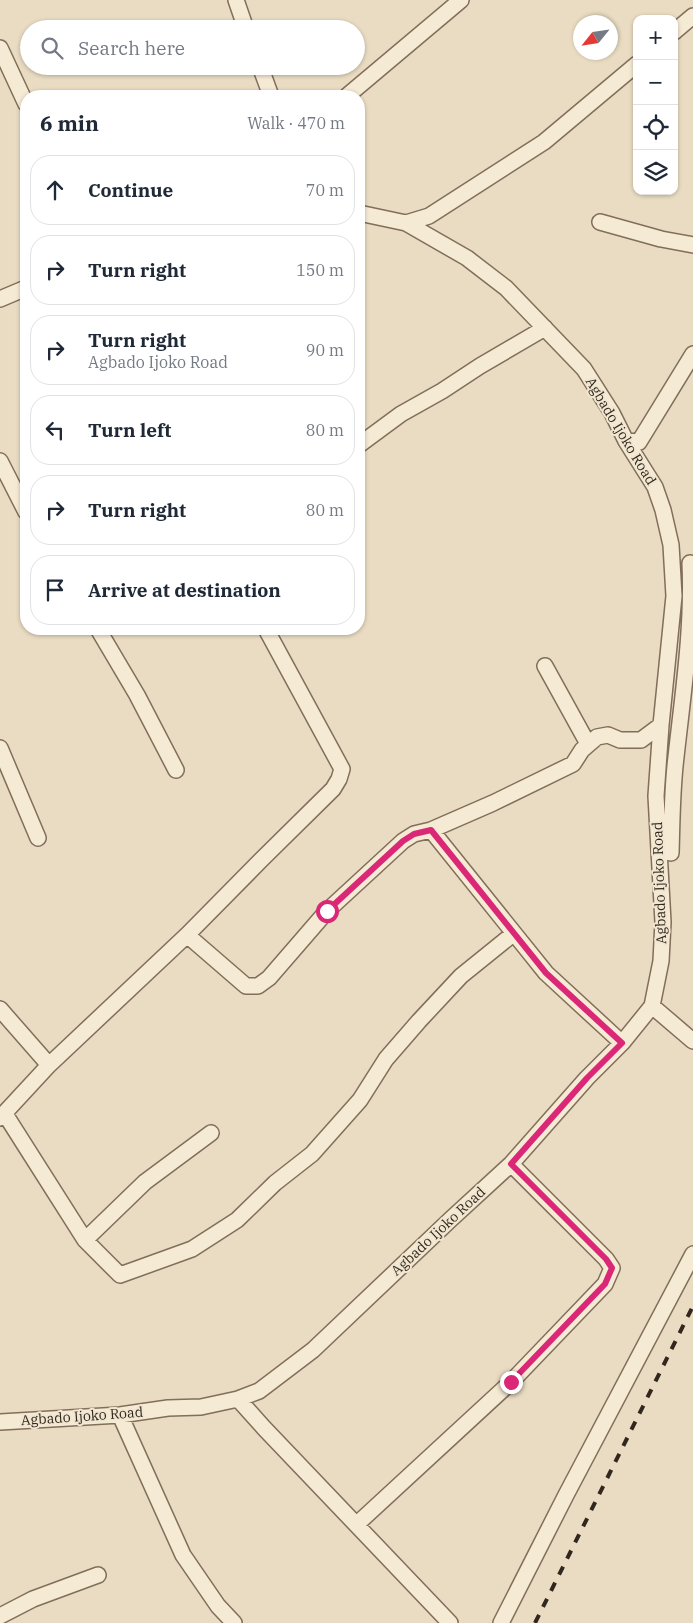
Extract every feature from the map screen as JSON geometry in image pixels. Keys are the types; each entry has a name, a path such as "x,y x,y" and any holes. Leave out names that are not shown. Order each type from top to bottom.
{"street":[{"path":"236,0 243,20"},
{"path":"354,90 460,0"},
{"path":"678,29 693,16"},
{"path":"0,48 20,91"},
{"path":"406,223 429,216 544,142 633,67"},
{"path":"263,75 269,90"},
{"name":"Agbado Ijoko Road","path":"0,1422 120,1415 168,1408 201,1408 238,1399 259,1391 313,1350 511,1164 587,1078 622,1043 652,1006 661,961 662,922 656,796 674,596 671,546 663,510 655,487 584,369 506,288 467,258 406,223 365,214"},
{"path":"600,222 661,239 693,245"},
{"path":"0,299 20,291"},
{"path":"365,441 401,414 544,328"},
{"path":"626,441 639,442 693,354"},
{"path":"0,462 20,500"},
{"path":"671,853 672,798 689,636 692,587 690,563"},
{"path":"102,635 137,695 176,770"},
{"path":"269,635 342,769 339,779 333,789 187,935 49,1065 3,1116 85,1240 120,1275 192,1249 236,1220 275,1183 312,1154 360,1100 386,1059 419,1021 461,976 513,934"},
{"path":"545,666 588,744"},
{"path":"187,935 246,986 258,986 269,978 327,911 403,841 414,834 431,830 494,802 573,764 582,750 596,737 608,735 620,740 641,740 661,725"},
{"path":"0,748 38,838"},
{"path":"431,830 546,973 622,1043"},
{"path":"652,1006 693,1040"},
{"path":"0,1009 49,1065"},
{"path":"85,1240 145,1182 211,1133"},
{"path":"356,1524 511,1382 605,1284 612,1268 606,1259 511,1164"},
{"path":"501,1623 693,1254"},
{"path":"238,1399 450,1623"},
{"path":"120,1415 183,1554 218,1606 234,1623"},
{"path":"0,1616 33,1599 98,1575"}],"railway":[{"path":"535,1623 693,1306"}],"route":[{"path":"327,911 403,841 414,834 431,830 546,973 622,1043 587,1078 511,1164 606,1259 612,1268 605,1284 511,1382"}]}
